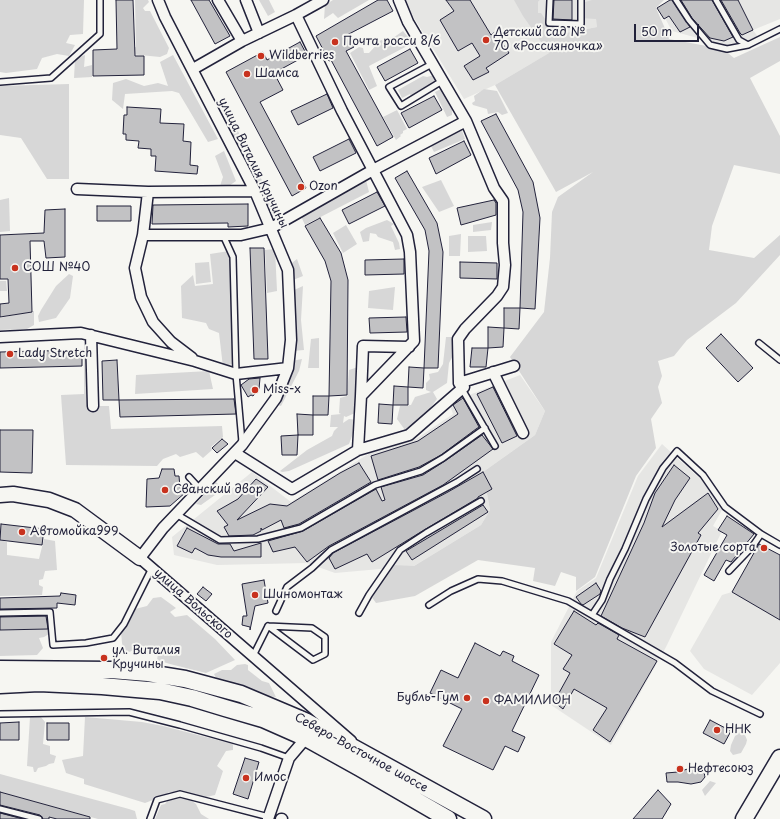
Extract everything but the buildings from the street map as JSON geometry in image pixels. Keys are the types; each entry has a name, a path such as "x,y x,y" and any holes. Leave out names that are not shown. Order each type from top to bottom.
{"main road":[{"name":"улица Вольского","path":"0,495 13,494 49,500 75,510 140,558"},
{"name":"Северо-Восточное шоссе","path":"0,669 111,670 148,673 185,679 248,697 305,721 483,819"},
{"name":"Северо-Восточное шоссе","path":"0,685 40,684 102,686 160,691 192,698 263,719 306,738 448,819"},
{"path":"744,819 780,758"}],"street":[{"name":"улица Виталия Кручины","path":"140,558 162,528 242,445 276,398 288,368 291,340 288,270 255,191 165,17 158,0"},
{"path":"218,0 242,41"},
{"path":"246,0 259,33"},
{"path":"399,0 408,22 466,121 494,188 503,201 503,243 505,265 503,287 498,296 465,329 458,339 460,386"},
{"path":"193,69 242,41 296,15 316,2"},
{"path":"296,15 342,111 407,235 408,240 410,252 414,341 360,396"},
{"path":"143,235 223,235 241,234 271,228 373,170 466,121"},
{"path":"77,189 148,192 255,191"},
{"path":"148,192 143,235 135,268 140,296 153,322 171,342 195,361"},
{"path":"0,338 81,333 195,361 236,374 288,368"},
{"path":"91,335 93,406"},
{"path":"358,450 364,346 409,347"},
{"path":"235,453 292,489 358,450 409,435 460,386 493,372 514,366"},
{"path":"493,372 523,433"},
{"name":"улица Вольского","path":"140,558 366,754"},
{"path":"268,818 289,758 306,738"}],"lane":[{"path":"0,82 52,78 100,34 100,0"},
{"path":"550,0 549,24 581,24 580,0"},
{"path":"676,0 689,20 710,45 727,49 748,45 780,29"},
{"path":"716,0 739,40 748,45"},
{"path":"432,64 389,87 401,106 442,81"},
{"path":"223,235 233,257 236,374 242,445"},
{"path":"759,343 780,360"},
{"path":"460,386 495,446"},
{"path":"176,514 220,540 258,539 301,528 375,485 421,471 443,458 485,428"},
{"path":"592,615 602,600 646,498 664,468 677,451 703,475 725,507 761,534 780,545"},
{"path":"276,611 287,587 312,568 331,550 457,482 478,469"},
{"path":"189,477 200,489"},
{"path":"359,613 369,595 400,550 426,532 481,501"},
{"path":"729,571 752,547 761,534"},
{"path":"0,613 50,612 53,645 86,643 113,638 124,624 152,568"},
{"path":"429,605 451,591 478,579 502,581 568,601 675,663 712,691 760,714"},
{"path":"253,656 268,626"},
{"path":"268,626 312,628 325,637 325,654 313,660 268,626"},
{"path":"0,714 130,712 261,748 289,758"},
{"path":"150,819 157,800 180,794 268,818"},
{"path":"0,809 39,819"}],"shaded area":[{"path":"0,0 84,0 83,34 70,35 66,43 75,45 69,56 57,54 42,58 37,69 6,73 0,72"},
{"path":"135,0 148,0 149,2 143,8 145,11 150,11 169,48 167,54 160,57 130,54 129,49 136,47"},
{"path":"259,0 269,0 275,12 268,16"},
{"path":"333,0 369,0 338,18 333,13 324,19 325,5"},
{"name":"Детский сад № 70 «Россияночка»","path":"403,0 520,0 551,52 495,85 464,99"},
{"path":"514,0 540,0 538,2 538,13 541,13 553,31 560,34 597,27 596,19 580,18 579,4 592,0 664,0 656,8 669,39 723,49 734,58 780,37 780,61 750,78 780,136 780,174 734,165 712,226 709,250 754,258 780,235 780,255 736,303 687,340 674,356 658,361 662,376 658,387 662,403 651,419 656,448 636,476 595,577 576,591 576,577 561,572 555,586 533,581 535,568 478,560 415,596 376,603 371,596 392,565 414,566 481,525 490,510 483,472 535,435 545,411 510,357 544,312 550,258 552,212 558,197 593,172 556,192 495,85 549,53 523,16"},
{"path":"540,0 595,0 597,27 560,34 550,30 538,13 538,2"},
{"path":"669,0 780,0 780,19 753,30 761,41 727,46 672,31 660,9"},
{"path":"403,31 413,43 369,66 377,86 369,90 350,53 359,47 363,48 364,53 369,53 381,40 387,42"},
{"path":"85,55 84,67 92,65 92,77 74,78 75,59"},
{"path":"173,55 218,139 208,142 179,93 172,91 125,94 123,109 112,100 113,83 126,79 144,86 158,83 168,86 160,62"},
{"path":"434,75 437,79 426,89 411,96 410,94 402,98 398,90 423,76 427,77"},
{"path":"69,84 69,179 47,179 21,138 0,135 0,86"},
{"path":"441,89 445,92 452,108 452,115 447,117 435,92"},
{"path":"484,89 497,91 508,113 502,115 498,112 488,114 487,109 473,105 472,103 475,101 474,96"},
{"path":"397,110 407,129 403,131 400,135 401,136 396,140 383,117"},
{"path":"235,125 271,199 271,206 274,216 270,219 226,131"},
{"path":"461,128 465,139 434,152 431,146"},
{"path":"224,151 236,181 229,186 220,186 223,177 215,156"},
{"path":"366,180 369,192 305,225 300,214 318,208 354,183"},
{"path":"441,180 454,206 439,212 422,187"},
{"path":"9,198 10,231 0,232 0,200"},
{"path":"387,220 394,224 391,226 399,243 400,249 395,250 393,242 378,237 376,234 370,233 369,241 363,242 360,232 366,228"},
{"path":"492,222 491,230 473,232 473,225"},
{"path":"346,225 357,244 343,253 333,233"},
{"path":"461,234 460,256 449,256 449,236"},
{"path":"468,236 486,236 487,251 468,252"},
{"path":"275,249 277,291 267,293 265,250"},
{"path":"229,251 235,363 223,367 219,333 209,329 206,323 182,318 181,286 193,275 195,286 213,284 210,254"},
{"path":"297,259 303,276 293,280 288,266"},
{"path":"209,262 211,282 196,284 195,263"},
{"path":"69,274 73,276 70,298 56,318 39,322 38,316 56,286"},
{"path":"0,281 6,281 7,291 0,291"},
{"path":"303,286 301,320 304,350 293,351 292,291"},
{"path":"395,287 393,310 368,308 369,291"},
{"path":"34,311 34,325 27,329 0,330 0,318"},
{"path":"446,337 454,337 456,350 449,363 447,383 433,392 437,399 431,407 430,414 405,430 397,419 400,406 411,405 415,397 431,392 426,390 426,383 430,379 429,374 438,372 443,364"},
{"path":"319,338 319,368 308,368 311,339"},
{"path":"84,347 93,355 95,406 109,406 111,429 222,426 223,437 211,447 212,450 203,458 196,452 180,457 176,454 163,459 157,466 66,465 61,395 84,394"},
{"path":"302,359 299,371 281,406 275,404 292,361"},
{"path":"358,367 355,401 358,402 355,413 346,417 344,416 343,423 349,419 358,420 349,444 289,471 280,471 307,450 332,436 338,427 330,427 331,415 341,414 339,413 340,398 347,396 349,370"},
{"path":"209,371 213,389 135,394 136,375"},
{"path":"520,375 545,411 535,435 483,472 490,510 481,525 414,566 335,573 307,563 217,565 174,555 172,537 252,472 291,502 370,453 416,439 453,414 449,403"},
{"path":"662,444 707,485 722,510 713,526 722,531 666,647 611,745 551,705 551,642 577,591 596,578 638,476"},
{"path":"216,482 222,488 201,505 196,504"},
{"path":"44,539 55,541 57,570 45,571 43,579 39,580 39,585 43,587 42,595 0,596 0,540 7,542 7,555 39,559"},
{"path":"732,592 780,619 780,663 752,695 704,669 690,651 722,595"},
{"path":"161,597 176,608 170,612 175,617 187,615 215,639 235,660 206,673 157,660 158,654 139,655 136,654 134,650 129,652 124,651 121,632 135,609 147,606 153,598"},
{"path":"49,629 49,634 39,638 43,648 37,655 0,656 0,630"},
{"path":"237,665 248,665 248,670 262,681 269,683 276,697 261,696 218,682 214,674 222,670 231,670"},
{"path":"30,717 41,717 45,722 43,744 50,746 50,754 56,756 54,763 38,768 36,772 34,772 33,767 27,766"},
{"path":"85,717 142,722 163,726 233,744 233,750 226,751 217,766 223,771 215,795 206,797 169,792 166,795 145,803 84,784 84,779 66,773 62,760 83,756"},
{"path":"740,732 744,733 745,735 747,740 746,744 741,753 733,755 730,751 731,745 735,736"},
{"path":"0,774 129,809 135,811 137,819 98,819 0,792"},
{"path":"710,781 716,783 705,796 702,790"},
{"path":"188,798 196,804 201,814 209,819 155,819 161,805 165,804 168,800"}],"place":[{"name":"Детский сад № 70 «Россияночка»","path":"486,40"},
{"name":"Почта росси 8/6","path":"335,42"},
{"name":"Wildberries","path":"261,56"},
{"name":"Шамса","path":"247,74"},
{"name":"Ozon","path":"301,187"},
{"name":"СОШ №40","path":"15,268"},
{"name":"Lady Stretch","path":"10,354"},
{"name":"Miss-x","path":"255,390"},
{"name":"Сванский двор","path":"165,490"},
{"name":"Автомойка999","path":"22,532"},
{"name":"Золотые сорта","path":"764,548"},
{"name":"Шиномонтаж","path":"255,595"},
{"name":"ул. Виталия Кручины","path":"104,658"},
{"name":"Бубль-Гум","path":"467,698"},
{"name":"ФАМИЛИОН","path":"486,701"},
{"name":"ННК","path":"717,730"},
{"name":"Нефтесоюз","path":"680,769"},
{"name":"Имос","path":"246,778"}]}
